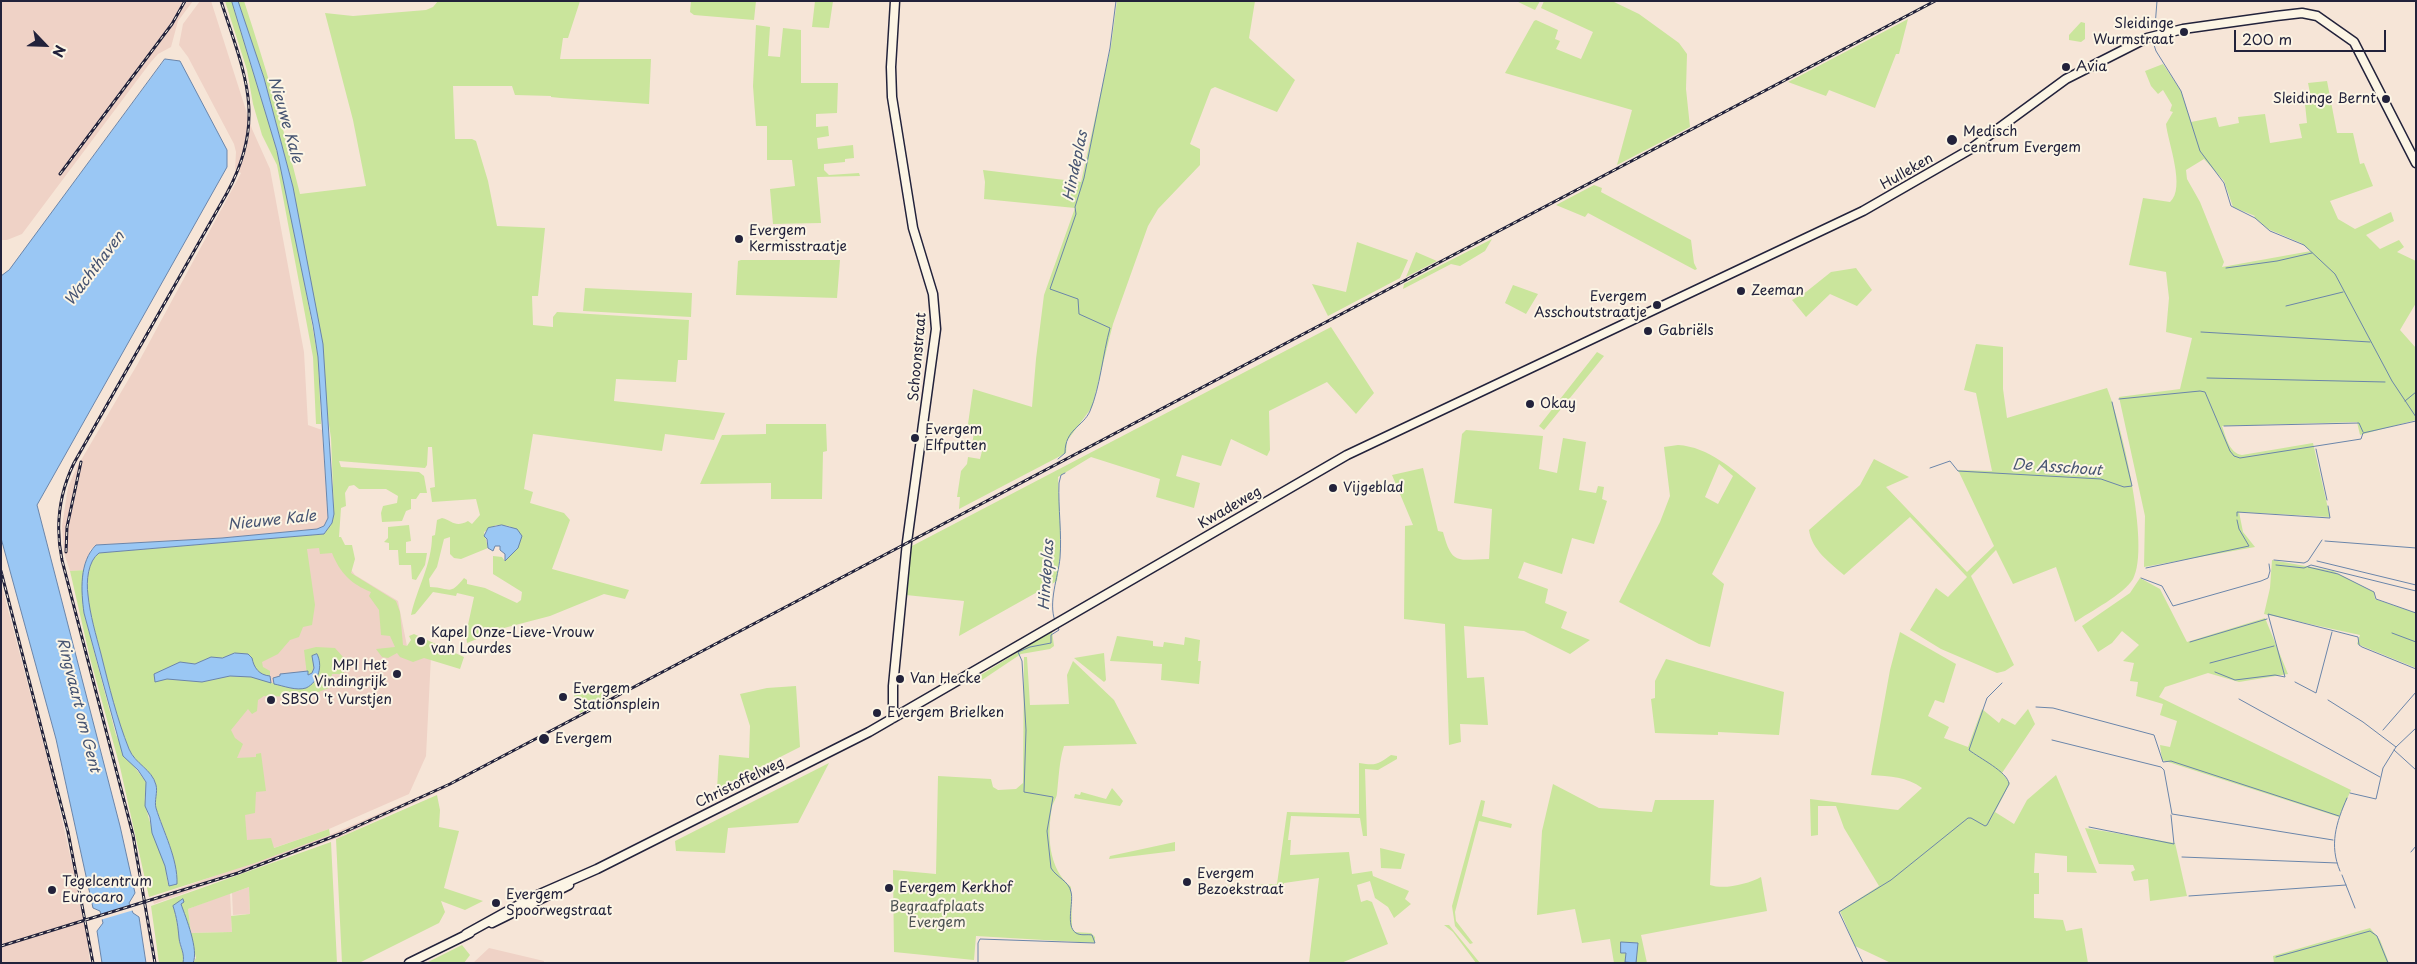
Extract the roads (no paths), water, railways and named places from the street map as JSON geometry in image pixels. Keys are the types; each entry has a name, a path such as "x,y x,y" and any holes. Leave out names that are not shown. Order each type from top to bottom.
{"main road":[{"name":"Schoonstraat","path":"893,718 893,682 907,542 936,329 934,294 913,228 892,97 891,67 895,1"},
{"name":"Hulleken","path":"1590,340 1832,227 1914,183 1989,137 2066,79 2107,57 2155,35 2183,29 2294,13 2310,13 2317,16 2337,28 2354,42 2416,163"},
{"name":"Kwadeweg","path":"893,718 1346,455 1590,340"},
{"name":"Christoffelweg","path":"409,963 533,897 597,869 816,760 893,718"}],"water":[{"path":"232,1 238,1 264,78 293,187 323,344 334,514 332,523 324,534 99,553 92,561 87,590 93,625 129,749 135,759 154,779 156,785 156,808 173,855 177,874 177,884 169,886 165,866 152,833 150,817 145,806 146,782 138,770 123,756 84,613 82,577 90,552 96,545 222,538 317,529 324,526 328,518 318,357 313,325 277,151"},
{"path":"165,59 180,61 227,150 227,167 37,505 120,826 135,893 129,903 133,913 139,917 146,963 102,963 97,931 103,923 100,911 93,908 56,739 1,538 1,276 9,270"},
{"path":"502,525 517,529 522,536 518,548 505,561 505,554 500,550 500,546 495,546 493,551 488,548 487,539 484,536 488,528"},
{"path":"235,653 248,654 258,670 270,676 271,683 251,677 230,676 202,682 167,679 155,682 154,674 180,662 195,664 211,657 222,658"},
{"path":"317,654 320,663 319,673 314,682 306,688 290,688 274,684 273,678 280,676 280,674 308,671 308,675 312,673 314,668 312,656"},
{"path":"183,899 184,902 181,904 193,942 193,963 183,963 183,953 173,906"},
{"path":"1621,942 1638,943 1636,963 1625,962 1626,953 1621,953"}],"waterway":[{"name":"Hindeplas","path":"1058,459 1065,453 1071,433 1090,411 1110,328 1079,314 1078,299 1050,289 1076,214 1075,207 1084,178 1110,48 1116,1"},
{"path":"2155,27 2157,1"},
{"path":"2153,42 2156,51 2181,91 2200,151 2224,183 2231,206 2255,218 2270,231 2304,245 2335,274 2392,381 2416,417"},
{"path":"2226,268 2277,261 2312,253"},
{"path":"2286,306 2343,292"},
{"path":"2201,332 2370,342"},
{"path":"2207,378 2385,382"},
{"name":"De Asschout","path":"2119,399 2205,392 2230,451 2234,456 2240,458 2361,439 2363,433 2416,421"},
{"path":"2405,401 2416,392"},
{"name":"De Asschout","path":"1930,468 1950,461 1958,471 2101,479 2124,487 2132,486 2112,402"},
{"path":"2224,426 2359,423 2363,432"},
{"path":"2316,449 2327,500"},
{"name":"Hindeplas","path":"1055,621 1053,598 1060,549 1059,483 1061,475 1065,473"},
{"path":"2237,516 2237,512 2330,518 2328,506"},
{"path":"2146,568 2249,546 2239,529 2237,520"},
{"path":"2274,560 2304,563 2308,561 2322,540"},
{"path":"2325,541 2416,548"},
{"path":"2317,561 2416,585"},
{"path":"2141,578 2162,586 2173,606 2268,578 2269,564"},
{"path":"2276,565 2304,568 2311,565 2416,591"},
{"path":"2308,567 2338,574 2374,592 2376,599 2416,613"},
{"path":"2215,672 2235,680 2275,675 2285,677 2268,614 2358,637 2359,645 2362,647 2416,669"},
{"path":"2190,642 2267,619"},
{"name":"Hindeplas","path":"978,963 978,943 980,939 1095,943 1092,935 1078,934 1073,930 1070,920 1072,896 1070,888 1051,868 1047,831 1053,797 1024,792 1026,730 1022,661 1018,652 1030,647 1051,643 1051,635 1059,630 1058,627"},
{"path":"2295,682 2316,693 2332,632"},
{"path":"2392,633 2416,642"},
{"path":"2210,663 2274,646"},
{"path":"1863,963 1839,912 1891,880 1968,818 1985,826 1987,825 2009,784 1999,770 1969,750 1987,698 2002,683"},
{"path":"2383,730 2416,692"},
{"path":"2239,699 2380,777"},
{"path":"2328,700 2363,722 2396,747 2416,728"},
{"path":"2036,707 2053,708 2154,735 2163,762 2171,761 2339,816"},
{"path":"2052,740 2161,767 2164,770 2172,814 2333,840"},
{"path":"2350,793 2376,799 2383,768 2396,747"},
{"path":"2394,750 2416,770"},
{"path":"2340,871 2334,843 2337,825 2347,798"},
{"path":"2089,827 2174,844 2171,815"},
{"path":"2411,852 2416,846"},
{"path":"2182,857 2337,863"},
{"path":"2342,875 2355,908"},
{"path":"2189,896 2346,885"},
{"path":"2276,957 2370,931 2377,936 2388,963"}],"railway":[{"path":"60,174 172,24 185,1"},
{"path":"155,963 133,835 62,560 59,523 62,498 74,463 227,193 239,167 246,142 249,119 248,97 238,52 221,1"},
{"path":"1,946 238,873 340,834 450,784 1935,1"},
{"path":"66,552 67,527 81,462"},
{"path":"1,571 68,832 93,963"}],"place":[{"name":"Sleidinge Wurmstraat","path":"2184,32"},
{"name":"Avia","path":"2066,67"},
{"name":"Sleidinge Bernt","path":"2386,99"},
{"name":"Medisch centrum Evergem","path":"1952,140"},
{"name":"Evergem Kermisstraatje","path":"739,239"},
{"name":"Zeeman","path":"1741,291"},
{"name":"Evergem Asschoutstraatje","path":"1657,305"},
{"name":"Gabriëls","path":"1648,331"},
{"name":"Okay","path":"1530,404"},
{"name":"Evergem Elfputten","path":"915,438"},
{"name":"Vijgeblad","path":"1333,488"},
{"name":"Kapel Onze-Lieve-Vrouw van Lourdes","path":"421,641"},
{"name":"MPI Het Vindingrijk","path":"397,674"},
{"name":"Van Hecke","path":"900,679"},
{"name":"Evergem Stationsplein","path":"563,697"},
{"name":"SBSO 't Vurstjen","path":"271,700"},
{"name":"Evergem Brielken","path":"877,713"},
{"name":"Evergem","path":"544,739"},
{"name":"Evergem Bezoekstraat","path":"1187,882"},
{"name":"Evergem Kerkhof","path":"889,888"},
{"name":"Tegelcentrum Eurocaro","path":"52,890"},
{"name":"Evergem Spoorwegstraat","path":"496,903"}],"water label":[{"name":"Nieuwe Kale","path":"285,120"},
{"name":"Wachthaven","path":"95,269"},
{"name":"Nieuwe Kale","path":"272,521"},
{"name":"Ringvaart om Gent","path":"78,705"}],"park label":[{"name":"Begraafplaats Evergem","path":"937,916"}]}
